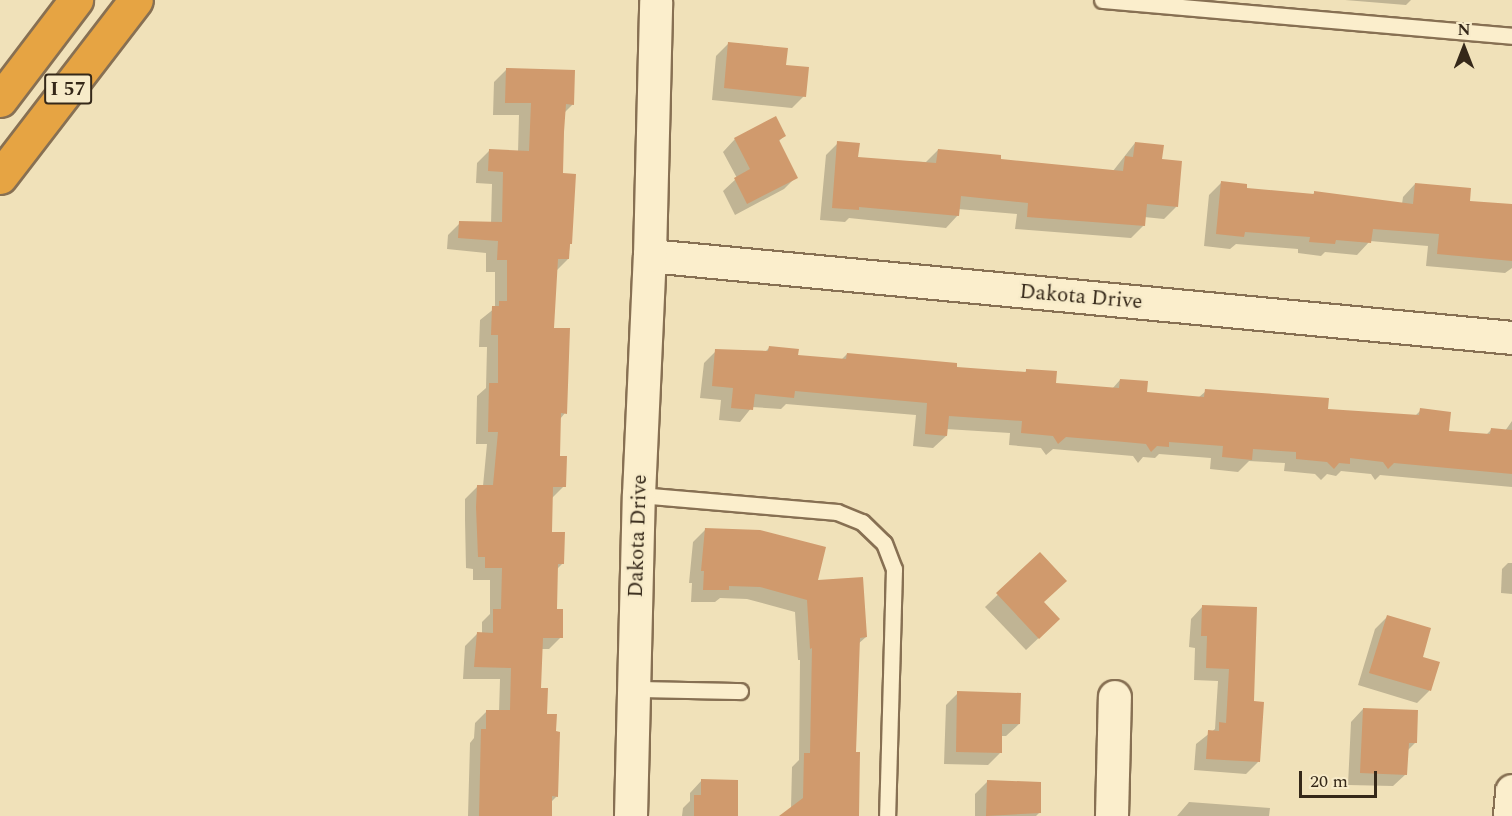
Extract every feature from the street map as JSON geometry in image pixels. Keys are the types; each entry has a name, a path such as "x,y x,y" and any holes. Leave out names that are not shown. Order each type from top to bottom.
{"highway":[{"path":"0,70 51,0"},
{"name":"I 57","path":"0,100 76,0"},
{"name":"I 57","path":"0,177 136,0"}],"street":[{"name":"Dakota Drive","path":"632,816 639,495 650,256 656,2"},
{"name":"Dakota Drive","path":"650,256 1512,338"},
{"path":"1112,816 1115,697"},
{"path":"1510,816 1512,791"}],"lane":[{"path":"1102,0 1512,36"},
{"path":"639,495 837,512 862,522 884,543 894,569 887,816"},
{"path":"635,689 740,691"}],"building":[{"path":"728,42 788,48 786,65 809,67 806,97 724,88"},
{"path":"506,68 575,70 574,105 566,104 563,173 576,174 572,244 570,244 569,259 558,259 554,328 570,328 567,414 561,413 560,456 567,456 566,487 553,487 552,532 565,532 564,564 558,564 557,609 563,609 563,638 543,638 541,688 548,688 547,714 557,714 556,731 560,732 558,797 552,796 552,816 479,816 481,729 486,729 486,710 510,710 511,668 474,667 477,632 493,633 493,609 501,609 502,568 485,568 485,557 478,557 476,507 477,485 493,485 498,432 488,432 489,383 498,383 498,335 491,335 492,306 499,306 499,301 507,301 507,260 497,260 498,241 458,238 459,221 502,222 503,172 488,171 489,149 529,151 531,103 505,103"},
{"path":"776,116 786,136 779,140 798,178 747,204 734,178 750,169 734,138"},
{"path":"837,141 860,143 858,157 936,163 938,149 1001,155 1001,159 1123,171 1125,156 1133,157 1135,142 1164,145 1162,159 1182,161 1178,207 1147,204 1145,226 1027,217 1028,203 961,196 959,216 859,207 859,210 832,208"},
{"path":"1221,181 1247,184 1247,188 1314,194 1314,191 1413,204 1415,183 1471,188 1470,201 1512,204 1512,261 1437,254 1439,234 1373,229 1371,243 1336,240 1335,244 1309,242 1310,237 1245,232 1244,237 1216,234"},
{"path":"769,346 799,349 798,355 846,359 847,353 957,363 957,367 1026,372 1026,369 1057,371 1056,383 1119,388 1120,379 1148,381 1147,392 1204,397 1205,389 1329,398 1328,409 1419,415 1420,408 1451,412 1449,431 1490,434 1491,428 1512,430 1512,474 1394,463 1388,469 1383,462 1350,458 1350,464 1339,463 1334,469 1327,462 1296,459 1296,452 1253,449 1252,460 1222,457 1223,446 1169,442 1169,447 1157,446 1151,452 1146,444 1114,441 1066,437 1058,444 1053,436 1021,433 1022,421 949,416 947,436 925,434 927,403 795,391 794,398 755,394 753,410 731,408 733,388 712,386 715,349 768,351"},
{"path":"705,528 760,530 826,547 818,580 863,577 867,637 860,638 856,752 860,752 859,816 779,816 803,798 804,753 810,753 812,648 810,649 807,600 760,587 729,586 729,590 703,590 704,571 701,571"},
{"path":"1040,552 1067,581 1044,602 1060,619 1039,639 996,593"},
{"path":"1202,605 1257,607 1254,701 1264,702 1260,762 1206,759 1208,730 1219,731 1219,722 1226,723 1229,669 1206,668 1207,636 1201,636"},
{"path":"1387,615 1431,628 1423,657 1440,662 1431,691 1369,673"},
{"path":"957,691 1021,693 1020,724 1002,724 1002,753 956,752"},
{"path":"1363,708 1418,710 1417,743 1409,743 1407,775 1360,773"},
{"path":"701,779 738,780 738,816 694,816 694,795 701,795"},
{"path":"987,780 1041,782 1041,813 986,816"}]}
